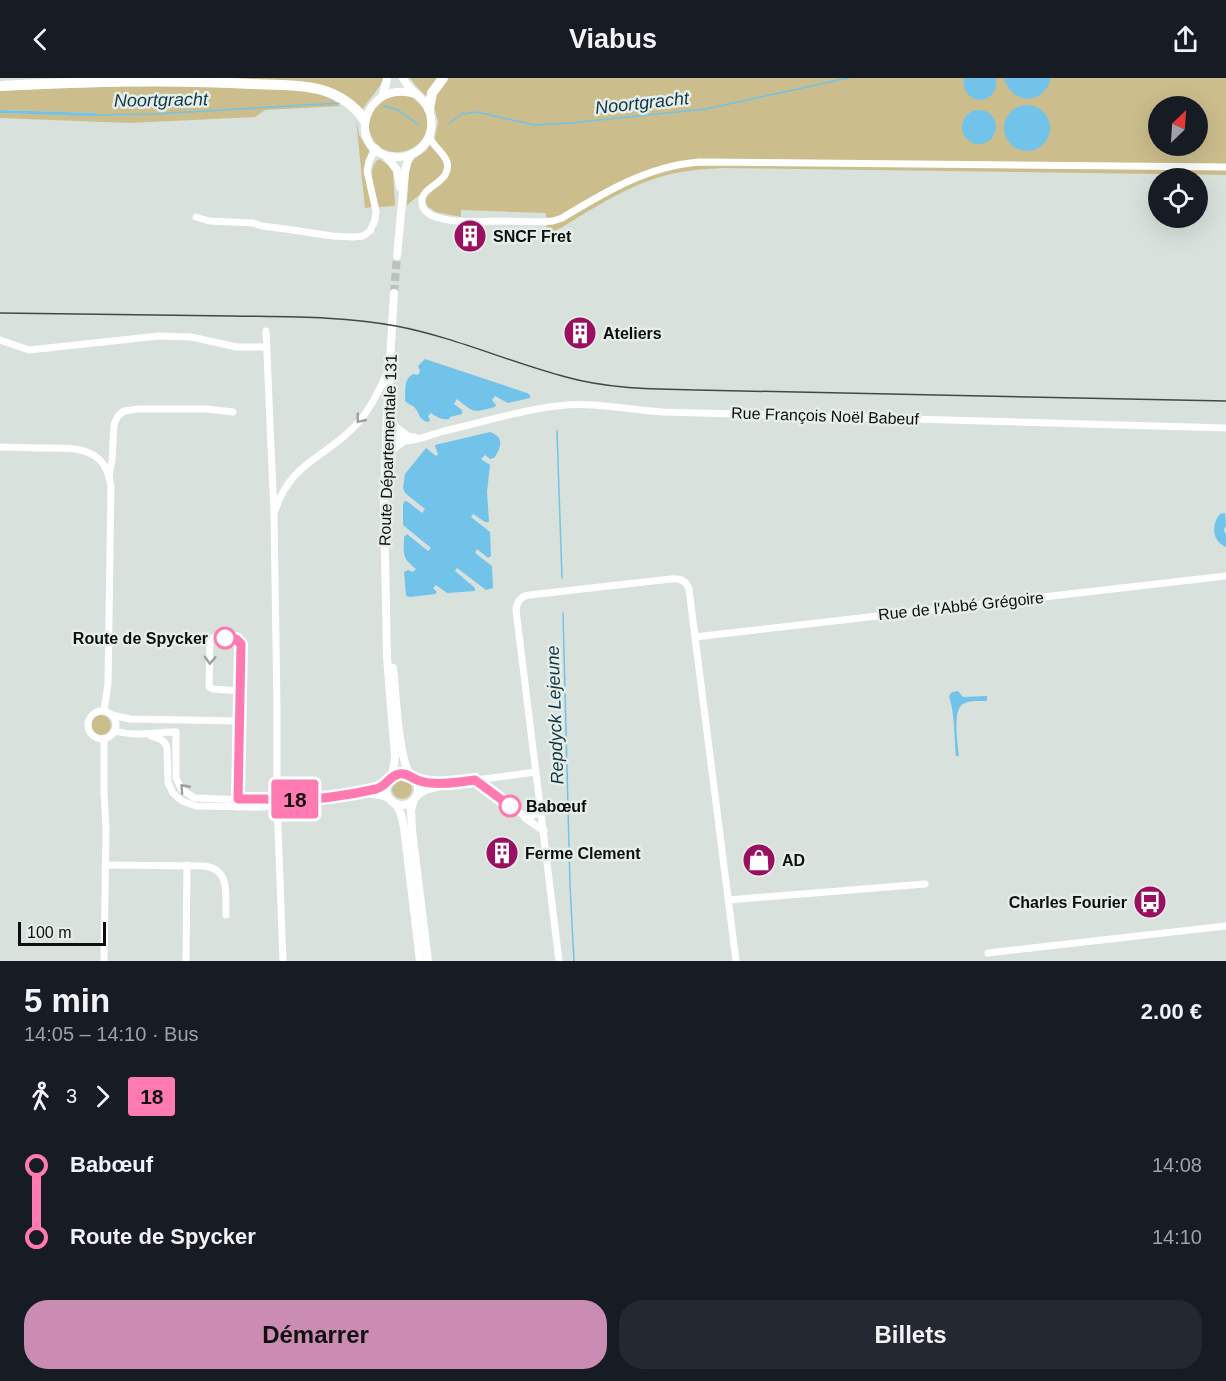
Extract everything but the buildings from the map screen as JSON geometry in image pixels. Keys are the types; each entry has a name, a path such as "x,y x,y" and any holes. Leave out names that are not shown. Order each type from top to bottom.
{"highway":[{"path":"0,80 28,78"},
{"path":"429,109 432,93 443,78"},
{"path":"0,86 120,81 196,81 301,87 324,91 339,97 351,105 364,120"}],"main road":[{"path":"383,93 387,78"},
{"path":"397,256 405,168 412,154 423,146 429,136 432,121 429,109 403,78"},
{"path":"401,205 397,170 367,136 364,120 371,103 383,93 399,89 415,94"},
{"path":"380,151 397,157 412,154"},
{"name":"Route Départementale 131","path":"390,780 395,757 387,657 384,541 386,437 394,293"},
{"name":"Route Départementale 131","path":"386,608 403,754 406,768 412,778"},
{"path":"420,961 404,827 400,811 386,791 390,780 402,774 412,778 417,787 411,810 412,830 428,961"},
{"path":"393,801 406,804 415,798"}],"street":[{"path":"429,136 444,154 446,173 424,195 422,206 428,214 434,217 461,220 553,221 607,191 641,176 666,167 695,162 1226,167"},
{"path":"423,146 430,146 440,151"},
{"path":"196,217 209,221 253,223 332,236 363,236 370,231 376,211 367,171 370,158 380,151"},
{"path":"266,331 274,516 278,707 277,801 283,961"},
{"path":"0,340 28,350 159,336 191,337 237,347 266,347"},
{"path":"274,516 282,494 297,472 347,434 364,415 376,397 389,369"},
{"name":"Rue François Noël Babeuf","path":"386,437 403,442 538,409 573,404 671,412 1226,428"},
{"path":"109,477 113,426 124,411 138,409 233,412"},
{"path":"387,413 399,429 412,437"},
{"name":"Rue François Noël Babeuf","path":"386,437 427,436"},
{"path":"385,465 392,451 403,442"},
{"path":"0,447 82,450 98,459 109,477 111,486 108,684 104,711"},
{"name":"Rue de l'Abbé Grégoire","path":"695,637 1226,576"},
{"path":"560,961 516,610 518,602 522,597 529,595 679,579 688,586 736,961"},
{"path":"238,803 241,642 236,639 210,638 209,687 240,690"},
{"path":"130,719 124,721 109,737 104,739 92,736 88,731 89,719 98,711 130,719 239,721"},
{"path":"112,715 115,720 115,730"},
{"path":"115,730 124,734 176,732 175,775 180,787 187,794 197,798 238,803"},
{"path":"145,734 158,738 166,744 168,780 172,791 187,804 196,806 350,794 376,794 393,801"},
{"path":"104,739 106,828 104,961"},
{"path":"415,798 426,790 453,783 536,772"},
{"path":"412,778 427,783 453,783"},
{"path":"350,794 379,788 390,780"},
{"path":"475,780 544,831"},
{"path":"521,814 535,815 541,808"},
{"path":"105,865 209,866 215,868 221,873 224,882 226,915"},
{"path":"186,961 187,866"},
{"path":"728,900 925,884"},
{"path":"988,953 1226,926"}],"shaded area":[{"path":"165,78 383,78 380,86 363,109 345,96 325,88"},
{"path":"410,78 1226,78 1226,175 1208,175 1208,168 1148,168 1148,174 706,169 671,174 640,184 612,197 547,236 546,213 461,210 461,217 436,212 427,206 419,195 407,205 411,164 414,159 426,151 435,138 438,122 433,103"},
{"path":"187,85 299,90 323,94 340,106 265,110 255,117 130,123 0,118 0,113 96,115 95,113 0,110 0,91"},
{"path":"408,95 418,102 425,112 426,132 413,148 403,152 383,149 375,142 370,132 370,113 386,96"},
{"path":"356,119 359,135 369,151 366,179 373,207 365,208"},
{"path":"379,159 390,166 393,172 395,206 378,207 372,175 375,163"},
{"path":"101,715 108,718 111,725 108,732 101,735 94,732 91,725 94,718"},
{"path":"398,779 406,779 412,785 412,793 406,799 398,799 392,793 392,785"}],"water":[{"path":"964,78 996,78 996,88 987,98 980,100 973,98 964,88"},
{"path":"1004,78 1051,78 1042,94 1027,99 1013,93"},
{"path":"1032,105 1044,111 1049,119 1049,137 1044,145 1036,150 1022,151 1014,148 1007,141 1004,123 1007,115 1014,108"},
{"path":"0,110 96,113 96,116 0,113"},
{"path":"979,110 991,115 996,127 991,139 979,144 967,139 962,127 967,115"},
{"path":"425,359 527,393 530,398 508,403 495,396 492,400 495,407 478,411 457,399 454,404 462,410 462,414 446,419 431,413 428,416 430,420 425,421 413,406 405,401 405,389 408,378 414,374 418,375 420,371 418,366"},
{"path":"490,432 498,437 500,443 494,458 490,459 485,455 481,459 490,465 487,492 489,522 473,514 471,517 490,532 491,556 488,558 477,549 475,553 492,566 493,588 486,590 457,568 455,571 475,588 475,591 447,593 436,585 433,588 437,592 435,594 406,596 404,572 408,570 413,572 416,569 404,555 404,537 407,534 428,551 431,548 403,525 405,501 422,513 425,509 405,493 403,488 405,474 426,448 436,456 438,454 435,445"},
{"path":"1225,513 1226,547 1218,541 1214,532 1217,518 1220,514"},
{"path":"958,691 963,697 987,696 987,701 968,702 960,708 956,728 959,756 956,756 949,696 952,692"}],"waterway":[{"name":"Noortgracht","path":"449,123 462,114 477,112 534,125 706,109 848,78"},
{"name":"Noortgracht","path":"94,115 155,114 340,103"},
{"name":"Noortgracht","path":"384,106 398,110 419,125"},
{"name":"Repdyck Lejeune","path":"557,431 562,578"},
{"name":"Repdyck Lejeune","path":"563,613 574,961"}],"tunnel":[{"path":"394,293 397,256"}],"railway":[{"path":"0,313 294,317 376,323 439,336 566,377 631,388 1226,401"}],"bus line":[{"name":"18","path":"225,638 236,639 241,644 238,799 277,801 350,794 379,788 397,774 402,774 427,783 475,780 510,806"}],"place":[{"name":"SNCF Fret","path":"470,236"},
{"name":"Ateliers","path":"580,333"},
{"name":"Route de Spycker","path":"225,638"},
{"name":"Babœuf","path":"510,806"},
{"name":"Ferme Clement","path":"502,853"},
{"name":"AD","path":"759,860"},
{"name":"Charles Fourier","path":"1150,902"}]}
